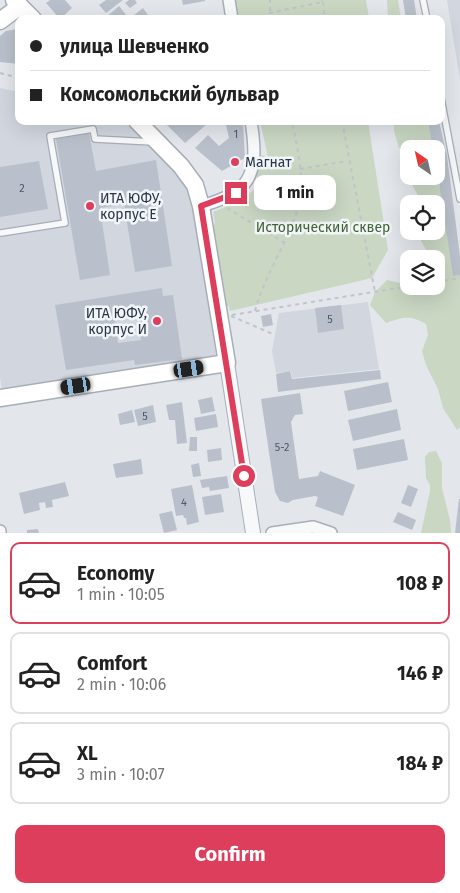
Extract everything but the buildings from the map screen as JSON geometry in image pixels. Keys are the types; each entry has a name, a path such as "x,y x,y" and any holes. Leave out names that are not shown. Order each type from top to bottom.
{"main road":[{"path":"0,21 20,2 31,15"},
{"path":"0,398 227,363 225,316 209,204 181,166 141,125"}],"street":[{"path":"229,0 231,15"},
{"path":"209,204 236,193 250,179 255,152 252,125"},
{"path":"227,363 253,533"},
{"path":"272,533 313,527 331,533"}],"lane":[{"path":"423,0 425,15"},
{"path":"445,119 460,199"},
{"path":"1,233 65,223 50,136 93,129 95,139 158,143"}],"path":[{"path":"270,0 269,13 322,1 325,15"},
{"path":"0,73 15,77"},
{"path":"255,311 259,296 285,242 301,200 300,169 293,125"},
{"path":"343,125 375,292"},
{"path":"300,169 348,160"},
{"path":"209,204 285,242"},
{"path":"445,280 460,278"},
{"path":"225,316 400,288"},
{"path":"225,316 275,335"}],"shaded area":[{"path":"447,0 460,0 460,80"},
{"path":"0,88 15,91 15,125 126,125 135,129 181,174 191,196 216,357 2,390 0,377"},
{"path":"368,302 379,369 292,378 291,371 276,373 272,351 279,313"}],"green space":[{"path":"231,0 366,0 368,15 236,15"},
{"path":"387,0 398,0 400,15 388,15"},
{"name":"Исторический сквер","path":"261,125 369,125 388,250 372,278 230,311 229,306 223,308 221,305 218,253 212,229 215,223 213,212 243,200 257,186 256,165 261,155 268,157"},
{"path":"394,125 430,125 433,132 432,140 400,140 399,148"},
{"path":"412,185 439,185 443,195 418,195"},
{"path":"445,201 460,261 460,427 457,430 443,408 438,389 426,365 422,351 428,335 426,324 415,319 406,318 386,323 370,305 375,292 387,280 400,283 400,295 445,295 445,250 426,250 421,240 445,240"},
{"path":"436,451 442,463 442,488 450,520 451,533 421,533 430,491 430,485 426,478 425,457 429,452"}],"place":[{"name":"Магнат","path":"235,162"},
{"name":"ИТА ЮФУ, корпус Е","path":"90,206"},
{"name":"ИТА ЮФУ, корпус И","path":"157,321"}],"route":[{"path":"236,193 201,206 244,476"}]}
